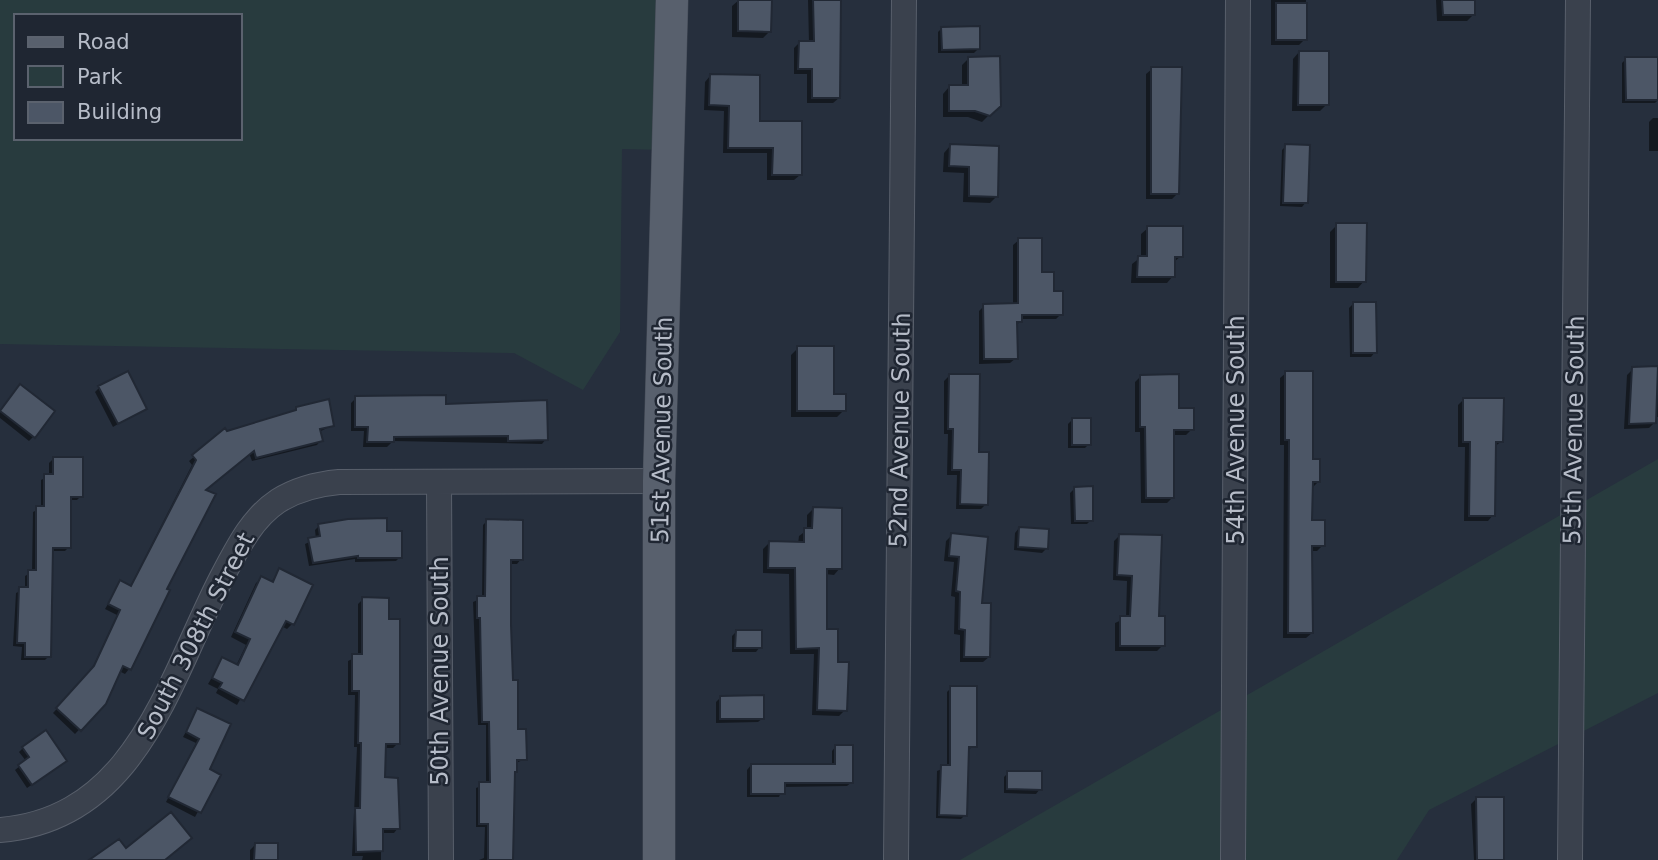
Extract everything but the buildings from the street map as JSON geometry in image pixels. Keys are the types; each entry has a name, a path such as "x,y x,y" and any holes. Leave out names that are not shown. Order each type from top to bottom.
{"main road":[{"name":"51st Avenue South","path":"659,860 659,481 672,0"}],"street":[{"name":"52nd Avenue South","path":"896,860 904,0"},
{"name":"54th Avenue South","path":"1233,860 1238,0"},
{"name":"55th Avenue South","path":"1570,860 1578,0"},
{"name":"South 308th Street","path":"0,830 26,827 63,813 101,789 122,768 147,733 241,541 258,519 293,492 326,483 659,481"},
{"name":"50th Avenue South","path":"439,482 441,860"}],"green space":[{"path":"0,0 672,0 668,150 622,149 620,332 583,390 514,353 0,344"},
{"path":"1658,459 1658,693 1429,810 1397,860 960,860"}]}
